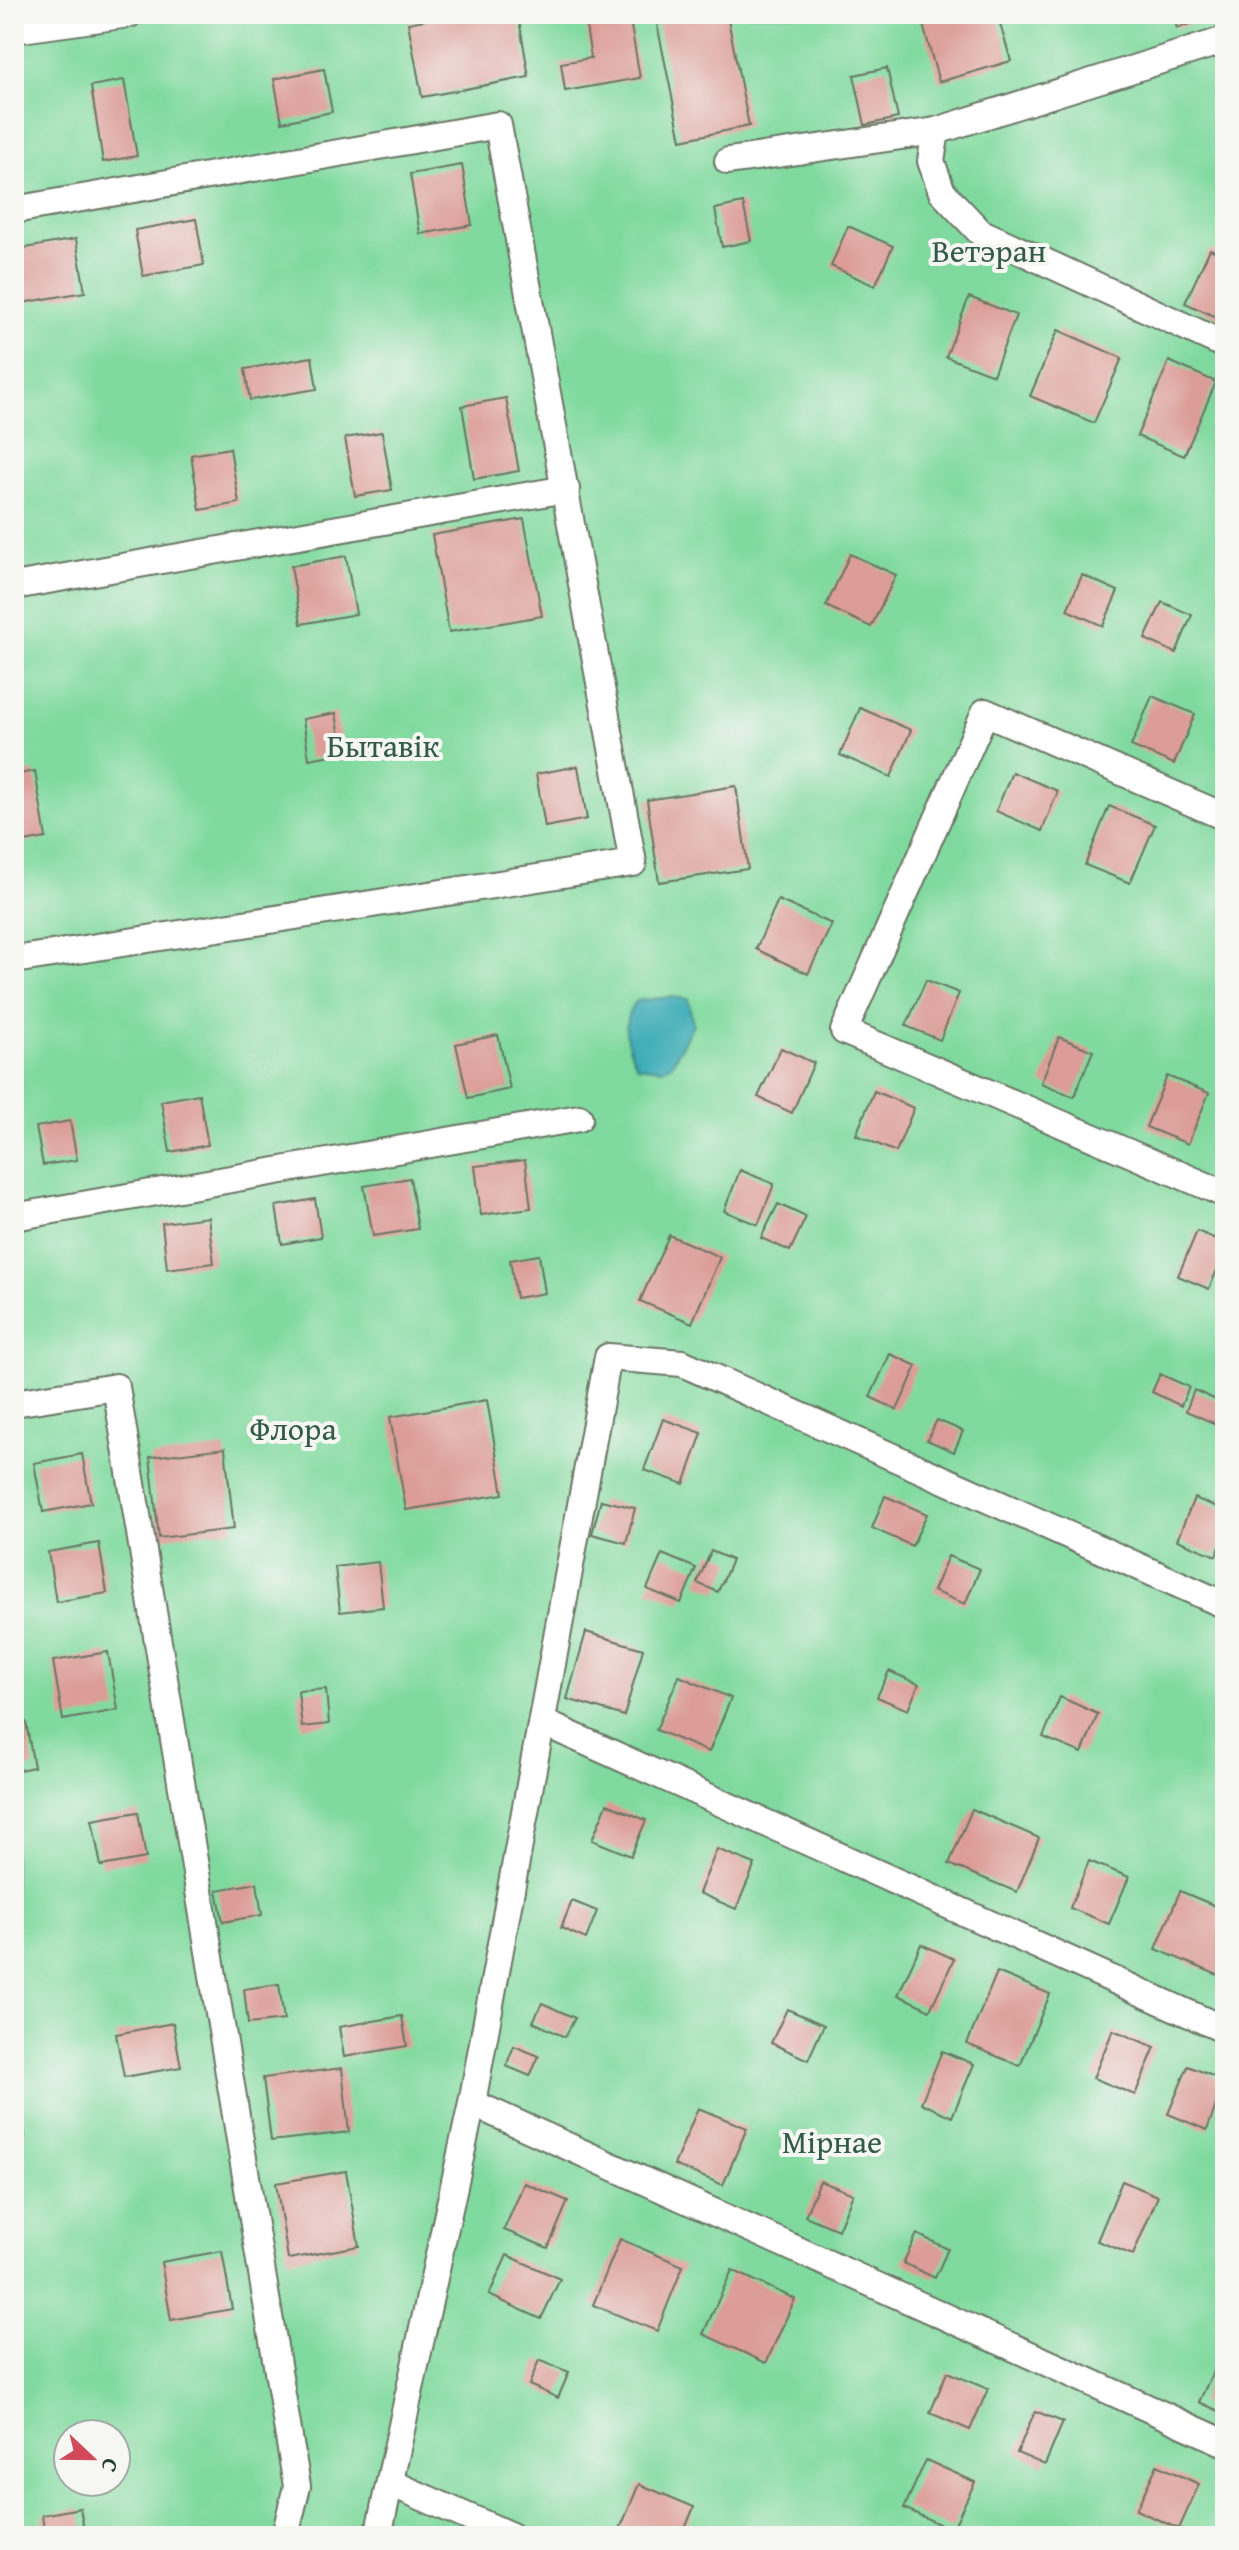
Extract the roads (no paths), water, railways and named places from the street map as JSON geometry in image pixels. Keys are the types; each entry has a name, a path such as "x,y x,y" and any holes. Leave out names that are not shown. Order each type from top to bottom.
{"lane":[{"path":"14,30 129,14"},
{"path":"728,161 936,131 1225,40"},
{"path":"14,210 498,125 633,863 14,960"},
{"path":"936,131 931,161 942,192 980,232 1225,345"},
{"path":"14,586 566,489"},
{"path":"1225,817 985,712 844,1031 1225,1194"},
{"path":"14,1217 579,1118"},
{"path":"378,2536 472,2103 608,1357 682,1363 1225,1605"},
{"path":"14,1403 116,1387 297,2486 285,2536"},
{"path":"542,1722 1225,2030"},
{"path":"472,2103 1225,2443"},
{"path":"391,2483 511,2536"}],"water":[{"path":"670,997 688,999 693,1024 672,1064 663,1069 637,1066 626,1033 627,1017 636,1001"}],"park label":[{"name":"Ветэран","path":"989,250"},
{"name":"Бытавік","path":"383,745"},
{"name":"Флора","path":"293,1428"},
{"name":"Мірнае","path":"832,2141"}]}
